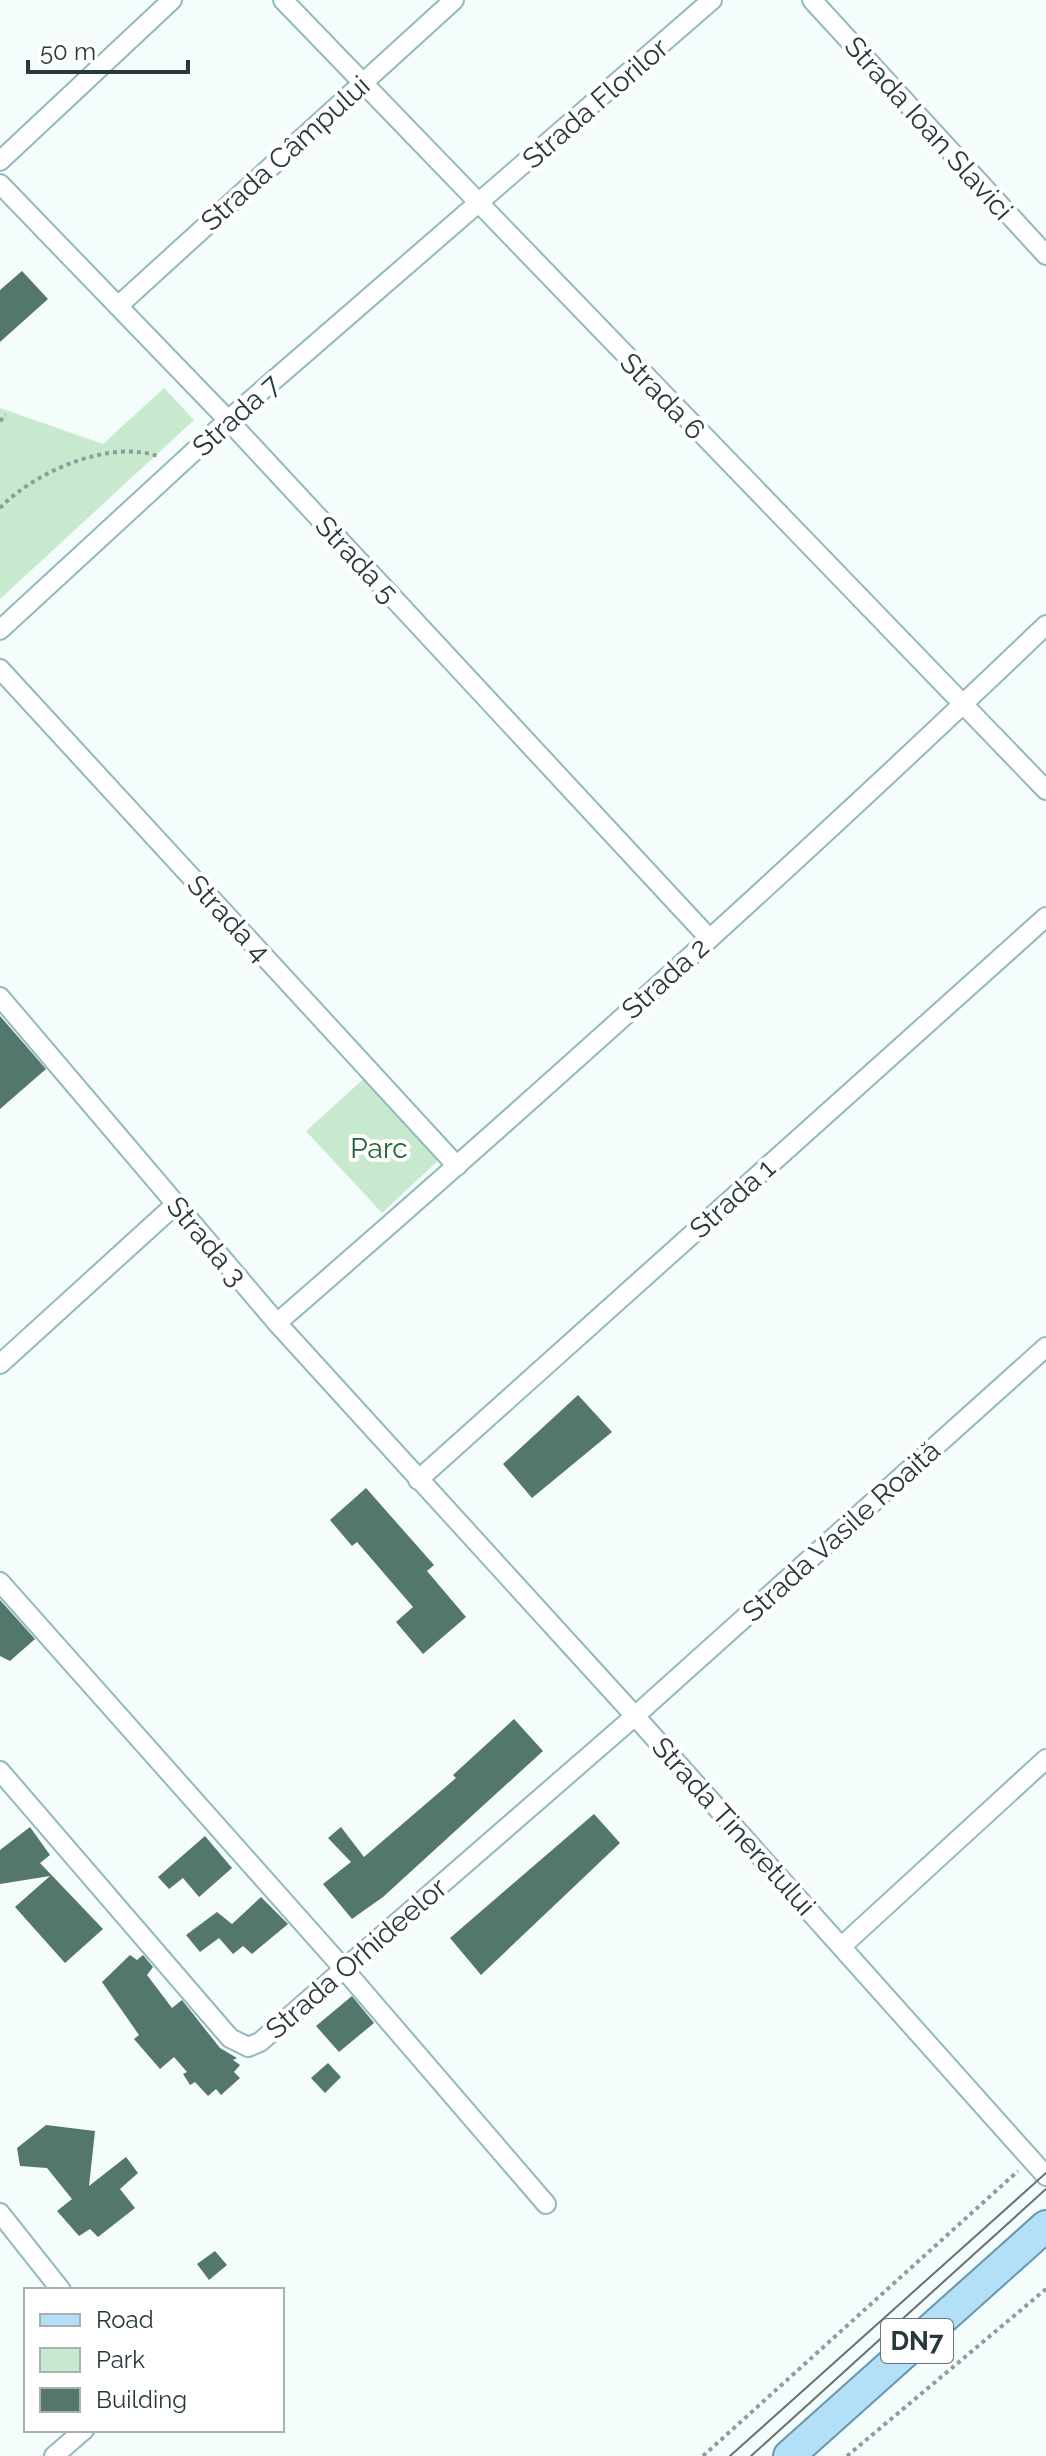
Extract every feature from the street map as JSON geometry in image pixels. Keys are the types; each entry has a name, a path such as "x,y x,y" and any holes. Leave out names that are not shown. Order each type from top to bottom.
{"main road":[{"name":"DN7","path":"789,2456 1046,2226"}],"street":[{"path":"0,161 172,0"},
{"name":"Strada 6","path":"283,0 360,84 1046,790"},
{"name":"Strada Câmpului","path":"118,306 454,0"},
{"name":"Strada Florilor","path":"477,205 712,0"},
{"name":"Strada Ioan Slavici","path":"812,0 1046,255"},
{"name":"Strada 5","path":"0,184 228,420 709,938"},
{"name":"Strada 7","path":"0,630 228,420 477,205"},
{"name":"Strada 2","path":"277,1323 457,1166 709,938 1046,625"},
{"name":"Strada 4","path":"0,669 457,1166"},
{"name":"Strada 1","path":"418,1480 1046,917"},
{"name":"Strada 3","path":"0,999 277,1323 418,1480"},
{"path":"0,1364 176,1204"},
{"name":"Strada Vasile Roaită","path":"635,1716 1046,1347"},
{"name":"Strada Tineretului","path":"418,1480 635,1716 1046,2176"},
{"path":"0,1582 343,1968 546,2204"},
{"name":"Strada Orhideelor","path":"0,1771 230,2038 248,2047 260,2042 635,1716"},
{"path":"842,1946 1046,1759"},
{"path":"0,2213 59,2288"},
{"path":"54,2456 82,2432"}],"path":[{"path":"0,421 6,415"},
{"path":"0,508 42,473 101,455 140,451 160,457"},
{"path":"703,2456 1031,2159"},
{"path":"847,2456 1046,2289"}],"green space":[{"path":"164,388 194,420 0,599 0,408 103,444"},
{"name":"Parc","path":"368,1075 443,1156 382,1213 306,1131"}],"building":[{"path":"22,271 48,299 0,342 0,290"},
{"path":"0,1016 46,1069 0,1109"},
{"path":"578,1395 612,1432 532,1498 503,1464"},
{"path":"366,1488 434,1565 427,1571 466,1617 423,1654 396,1622 413,1607 357,1542 352,1546 330,1520"},
{"path":"0,1600 35,1639 10,1661 0,1656"},
{"path":"514,1719 543,1751 383,1897 352,1919 323,1884 351,1862 328,1838 341,1827 364,1857 456,1778 453,1775"},
{"path":"594,1814 620,1843 481,1975 450,1938"},
{"path":"30,1827 50,1855 40,1863 103,1929 65,1963 15,1907 50,1876 0,1884 0,1850"},
{"path":"205,1836 232,1868 199,1897 183,1878 169,1889 158,1877"},
{"path":"261,1897 288,1924 252,1954 243,1946 233,1954 219,1938 200,1952 186,1935 217,1912 232,1924"},
{"path":"130,1955 137,1960 143,1955 153,1967 147,1975 172,2008 182,2000 220,2048 237,2058 233,2060 240,2065 234,2072 240,2078 221,2095 216,2089 208,2096 195,2082 190,2085 183,2074 187,2072 174,2057 160,2069 134,2039 139,2035 102,1982"},
{"path":"352,1996 374,2023 339,2052 316,2026"},
{"path":"328,2063 341,2077 325,2093 311,2078"},
{"path":"46,2125 95,2131 89,2186 126,2157 138,2173 120,2189 135,2208 98,2237 90,2229 79,2236 57,2211 72,2199 47,2168 20,2166 17,2148"},
{"path":"215,2251 227,2265 209,2280 197,2264"}],"tram line":[{"path":"730,2456 1046,2173"},
{"path":"751,2456 1046,2189"}]}
